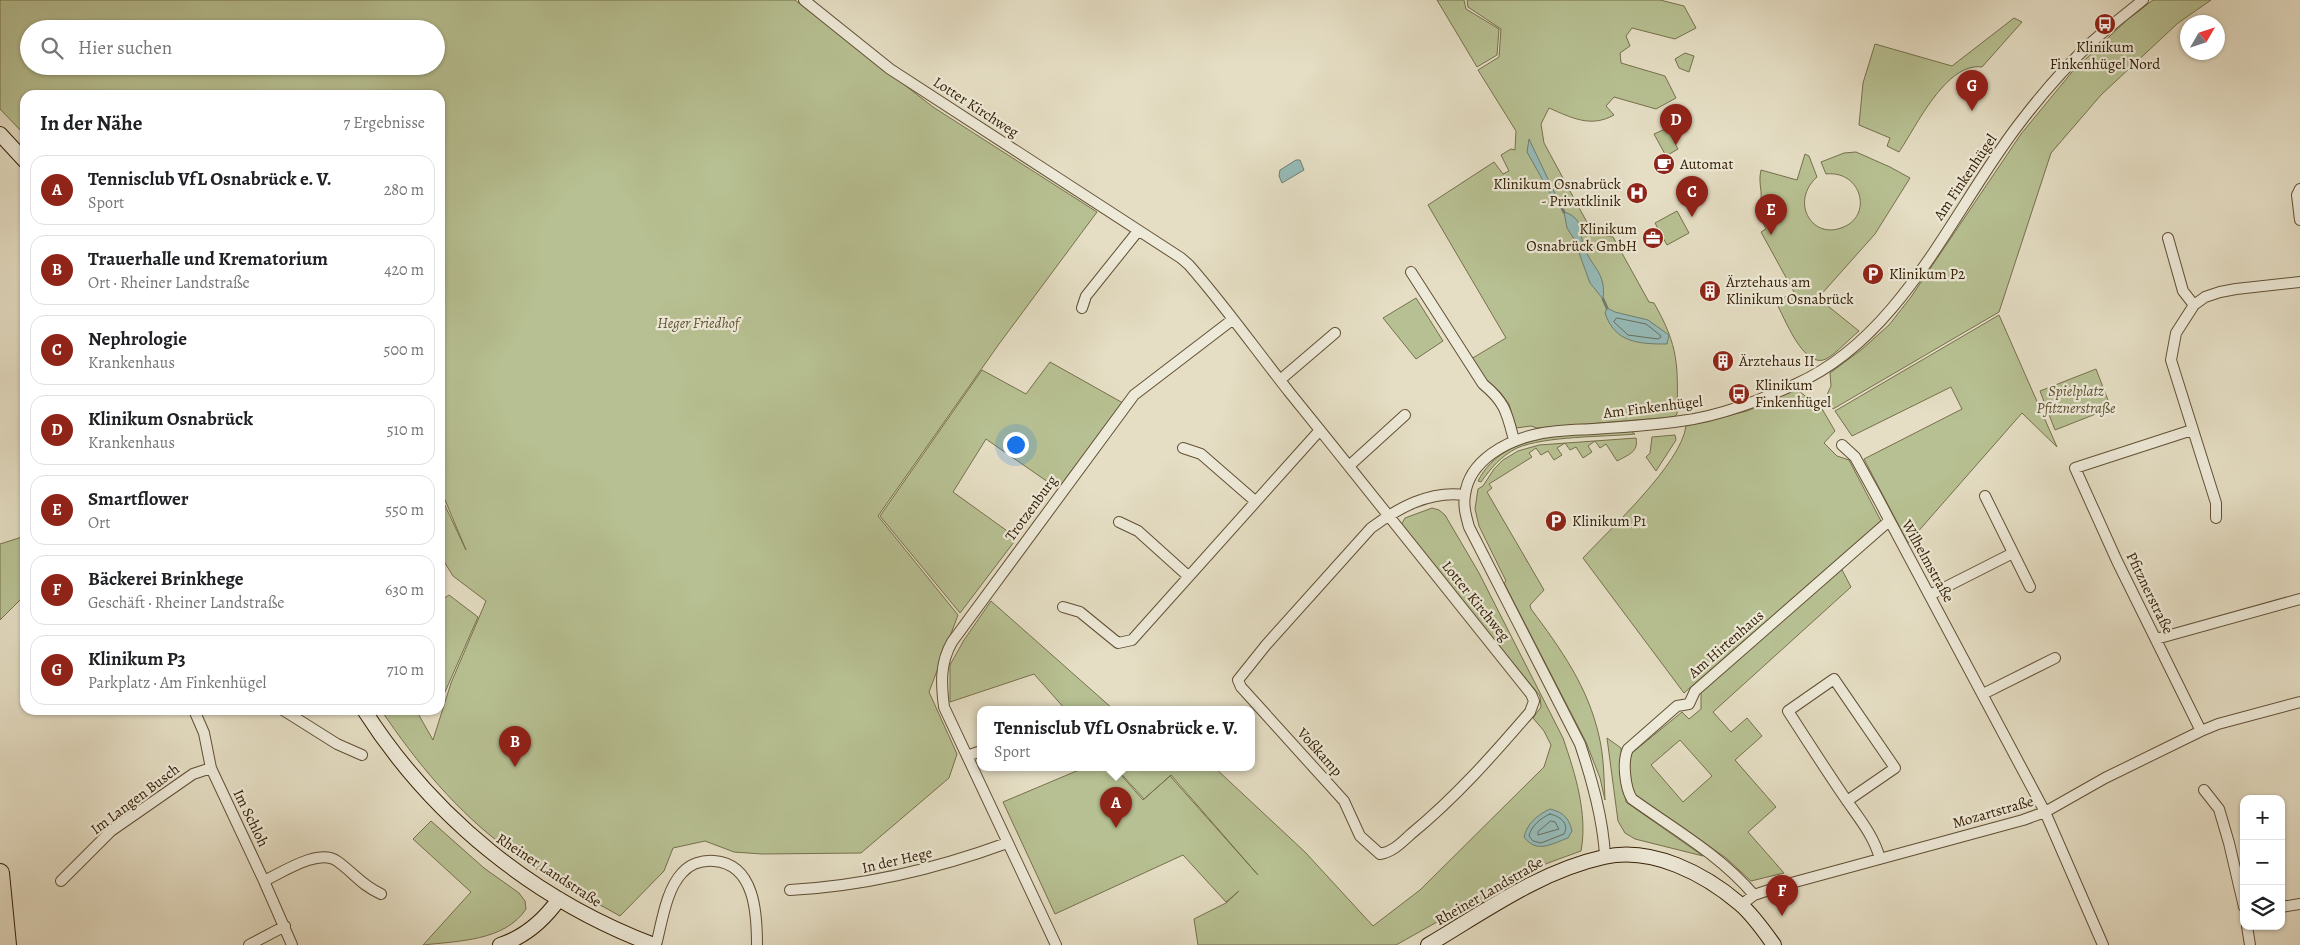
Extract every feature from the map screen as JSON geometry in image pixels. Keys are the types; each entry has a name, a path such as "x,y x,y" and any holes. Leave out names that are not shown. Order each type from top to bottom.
{"highway":[{"path":"0,873 7,945"}],"street":[{"name":"Lotter Kirchweg","path":"804,0 890,69 1189,265 1532,694 1533,708"},
{"name":"Am Finkenhügel","path":"1605,856 1604,839 1591,778 1580,744 1469,527 1465,510 1465,495 1468,482 1482,462 1514,440 1539,433 1682,421 1713,415 1796,384 1823,368 1869,332 1910,285 2006,143 2071,62 2093,41 2143,0"},
{"path":"0,134 20,156"},
{"path":"2299,190 2297,195 2300,220"},
{"path":"1082,308 1086,296 1138,231"},
{"path":"2168,238 2183,291 2194,305"},
{"path":"1411,272 1483,384 1497,396 1506,409 1514,440"},
{"path":"2216,518 2216,503 2171,360 2176,333 2194,305 2220,292 2300,282"},
{"name":"Trotzenburg","path":"1056,945 944,707 940,681 944,655 1134,395 1232,320"},
{"path":"1280,380 1335,333"},
{"path":"1349,466 1405,415"},
{"path":"1063,607 1080,612 1108,637 1118,643 1132,640 1320,430"},
{"name":"Pfitznerstraße","path":"2192,430 2075,468 2200,730"},
{"name":"Wilhelmstraße","path":"1842,445 1855,457 2045,812 2103,945"},
{"path":"1183,448 1201,454 1255,501"},
{"path":"1388,515 1439,494 1465,495"},
{"path":"1985,496 2030,588"},
{"name":"Voßkamp","path":"1388,515 1371,528 1241,674 1238,680 1241,687 1344,801 1360,836 1380,854 1388,853 1426,822 1470,780 1533,708"},
{"name":"Am Hirtenhaus","path":"1754,895 1739,878 1708,852 1632,799 1628,793 1625,755 1628,749 1677,706 1689,704 1695,692 1889,521"},
{"path":"1119,522 1138,531 1188,576"},
{"path":"1930,595 2013,553"},
{"path":"2156,639 2300,599"},
{"path":"1983,694 2055,658"},
{"path":"1847,801 1895,768 1834,680 1788,711 1847,801 1876,843 1880,858"},
{"name":"Mozartstraße","path":"1741,905 1754,895 1784,884 2023,820 2045,812 2104,778 2200,730 2300,702"},
{"name":"Im Schloh","path":"196,715 204,733 211,768 285,926 292,945"},
{"path":"291,715 337,744 362,755"},
{"name":"Rheiner Landstraße","path":"368,715 409,771 468,834 504,864 558,899 597,920 655,945"},
{"path":"967,756 977,752"},
{"name":"Im Langen Busch","path":"61,881 111,831 193,774 211,768"},
{"path":"2204,790 2219,809 2240,890"},
{"name":"In der Hege","path":"790,890 847,886 901,875 962,859 1007,842"},
{"name":"Rheiner Landstraße","path":"1428,945 1529,885 1553,873 1605,856 1629,855 1648,857 1682,867 1703,878 1741,905 1774,945"},
{"path":"264,881 318,856 328,856 337,861 366,888 381,894"},
{"path":"655,945 671,893 678,877 693,864 717,861 732,868 748,884 754,904 757,945"},
{"path":"500,945 525,933 542,920 558,899"},
{"path":"2285,906 2300,904"},
{"path":"249,945 285,926"},
{"path":"2248,930 2250,945"}],"green space":[{"name":"Heger Friedhof","path":"0,0 795,0 933,107 1097,212 999,344 878,516 958,615 929,692 957,754 949,778 861,853 762,854 734,852 705,841 673,848 664,871 620,916 549,877 522,859 472,820 455,803 424,768 385,715 419,715 433,740 441,715 445,715 445,702 451,683 486,601 453,576 445,563 445,506 466,550 445,500 445,90 20,90 20,130 0,109"},
{"path":"1437,0 1464,0 1466,9 1499,29 1497,55 1477,67"},
{"path":"1467,0 1660,0 1684,6 1696,28 1675,39 1632,28 1626,36 1630,46 1620,53 1621,63 1665,76 1676,98 1656,109 1614,97 1606,106 1614,115 1597,121 1582,120 1549,108 1541,124 1544,143 1589,226 1599,235 1613,237 1649,302 1654,303 1662,318 1673,345 1677,369 1677,414 1674,417 1516,428 1509,404 1500,392 1485,379 1471,359 1506,338 1428,205 1494,162 1503,174 1509,171 1501,155 1511,149 1515,150 1516,131 1478,70 1499,57 1501,29 1468,7"},
{"path":"2153,0 2211,0 2189,15 2180,15 2180,22 2101,95 2051,153 1999,312 1833,409 1826,397 1831,386 1830,373 1861,350 1889,325 1911,297 2021,134 2072,72 2129,18"},
{"path":"2014,18 2022,22 1982,67 1969,68 1956,75 1944,85 1933,98 1899,152 1887,146 1890,138 1859,125 1863,83 1875,44 1952,66"},
{"path":"1685,53 1694,56 1689,72 1679,68 1675,59"},
{"path":"1663,130 1669,132 1678,149 1666,156 1654,134"},
{"path":"1856,152 1910,178 1875,234 1818,298 1859,331 1839,350 1826,359 1818,360 1810,357 1803,350 1790,330 1776,302 1794,292 1761,232 1766,229 1757,211 1761,200 1761,170 1797,180 1805,154 1809,156 1817,177 1809,187 1805,197 1805,207 1808,216 1813,223 1821,228 1830,230 1841,228 1851,222 1858,214 1860,205 1859,195 1855,186 1848,179 1838,175 1826,174 1821,162 1844,153"},
{"path":"1677,211 1689,233 1667,245 1655,223"},
{"path":"1416,298 1443,341 1416,359 1383,318"},
{"path":"1999,315 2057,447 2022,413 1908,543 1864,459 1962,409 1951,387 1852,436 1835,411"},
{"path":"1050,362 1123,403 1058,489 986,439 953,492 1017,538 960,613 880,516 982,370 1026,394"},
{"name":"Spielplatz Pfitznerstraße","path":"2096,369 2111,408 2055,430 2040,391"},
{"path":"1797,389 1805,396 1818,402 1835,431 1824,443 1837,456 1849,460 1881,521 1684,693 1583,558 1659,477 1681,441 1686,426 1747,411"},
{"path":"1631,431 1635,434 1558,439 1529,444 1517,448 1506,455 1481,482 1478,481 1490,464 1506,452 1525,443 1567,435"},
{"path":"1675,435 1676,440 1656,471 1646,457 1650,453 1652,437"},
{"path":"1636,438 1636,447 1632,453 1617,461 1606,444 1600,448 1595,441 1588,446 1592,452 1583,458 1576,447 1570,450 1565,443"},
{"path":"1565,443 1557,448 1562,455 1554,460 1548,451 1541,455 1536,448 1529,453 1532,457 1489,484 1492,488 1487,492 1544,590 1530,605 1531,609 1563,654 1588,701 1601,744 1605,800 1600,778 1586,742 1504,583 1506,581 1479,526 1475,509 1478,489 1483,486 1494,469 1503,460 1518,451 1539,445"},
{"path":"1432,508 1439,510 1445,515 1479,573 1563,738 1576,779 1582,808 1583,837 1581,851 1524,874 1513,880 1496,895 1450,923 1437,922 1396,945 1198,945 1194,919 1226,903 1239,891 1226,902 1183,855 1055,914 1003,802 1077,771 1118,771 1143,800 1170,776 1258,875 1171,775 1144,799 1119,771 1218,771 1305,852 1373,926 1420,890 1544,767 1551,745 1544,731 1533,718 1541,707 1540,696 1401,525 1405,518"},
{"path":"20,538 20,600 0,620 0,544"},
{"path":"1841,568 1851,587 1713,712 1731,732 1747,718 1762,736 1735,760 1776,807 1748,832 1784,873 1751,881 1726,858 1630,791 1627,757 1682,712 1689,719 1701,709 1701,692","holes":["1680,740 1712,776 1683,802 1651,765"]},
{"path":"449,595 478,617 445,692 445,598"},
{"path":"991,601 1110,706 1062,706 1034,674 950,702 950,665 964,640"},
{"path":"1607,738 1621,748 1626,802 1703,856 1635,839 1625,833 1618,821"},
{"path":"431,821 484,868 519,893 525,901 526,909 517,920 506,928 480,937 423,945 471,892 413,839"}],"water":[{"path":"1529,139 1558,200 1554,200 1527,152"},
{"path":"1296,160 1300,160 1304,170 1282,183 1279,176 1280,170"},
{"path":"1564,212 1576,219 1579,224 1585,250 1599,273 1603,284 1603,299 1590,283 1574,239 1567,228"},
{"path":"1607,308 1615,312 1648,320 1669,335 1667,344 1638,342 1622,336 1609,323 1605,313"},
{"path":"1550,809 1565,816 1572,831 1568,838 1556,843 1544,846 1534,845 1524,837 1525,832 1533,820"}],"waterway":[{"path":"1558,200 1564,212"},
{"path":"1603,299 1607,308"}],"place":[{"name":"Klinikum Finkenhügel Nord","path":"2105,24"},
{"name":"Klinikum P3","path":"1972,111"},
{"name":"Klinikum Osnabrück","path":"1676,145"},
{"name":"Automat","path":"1664,164"},
{"name":"Klinikum Osnabrück - Privatklinik","path":"1637,193"},
{"name":"Nephrologie","path":"1692,217"},
{"name":"Smartflower","path":"1771,235"},
{"name":"Klinikum Osnabrück GmbH","path":"1653,238"},
{"name":"Klinikum P2","path":"1873,274"},
{"name":"Ärztehaus am Klinikum Osnabrück","path":"1710,291"},
{"name":"Ärztehaus II","path":"1723,361"},
{"name":"Klinikum Finkenhügel","path":"1739,394"},
{"name":"Klinikum P1","path":"1556,521"},
{"name":"Trauerhalle und Krematorium","path":"515,767"},
{"name":"Tennisclub VfL Osnabrück e. V.","path":"1116,828"},
{"name":"Bäckerei Brinkhege","path":"1782,916"}]}
